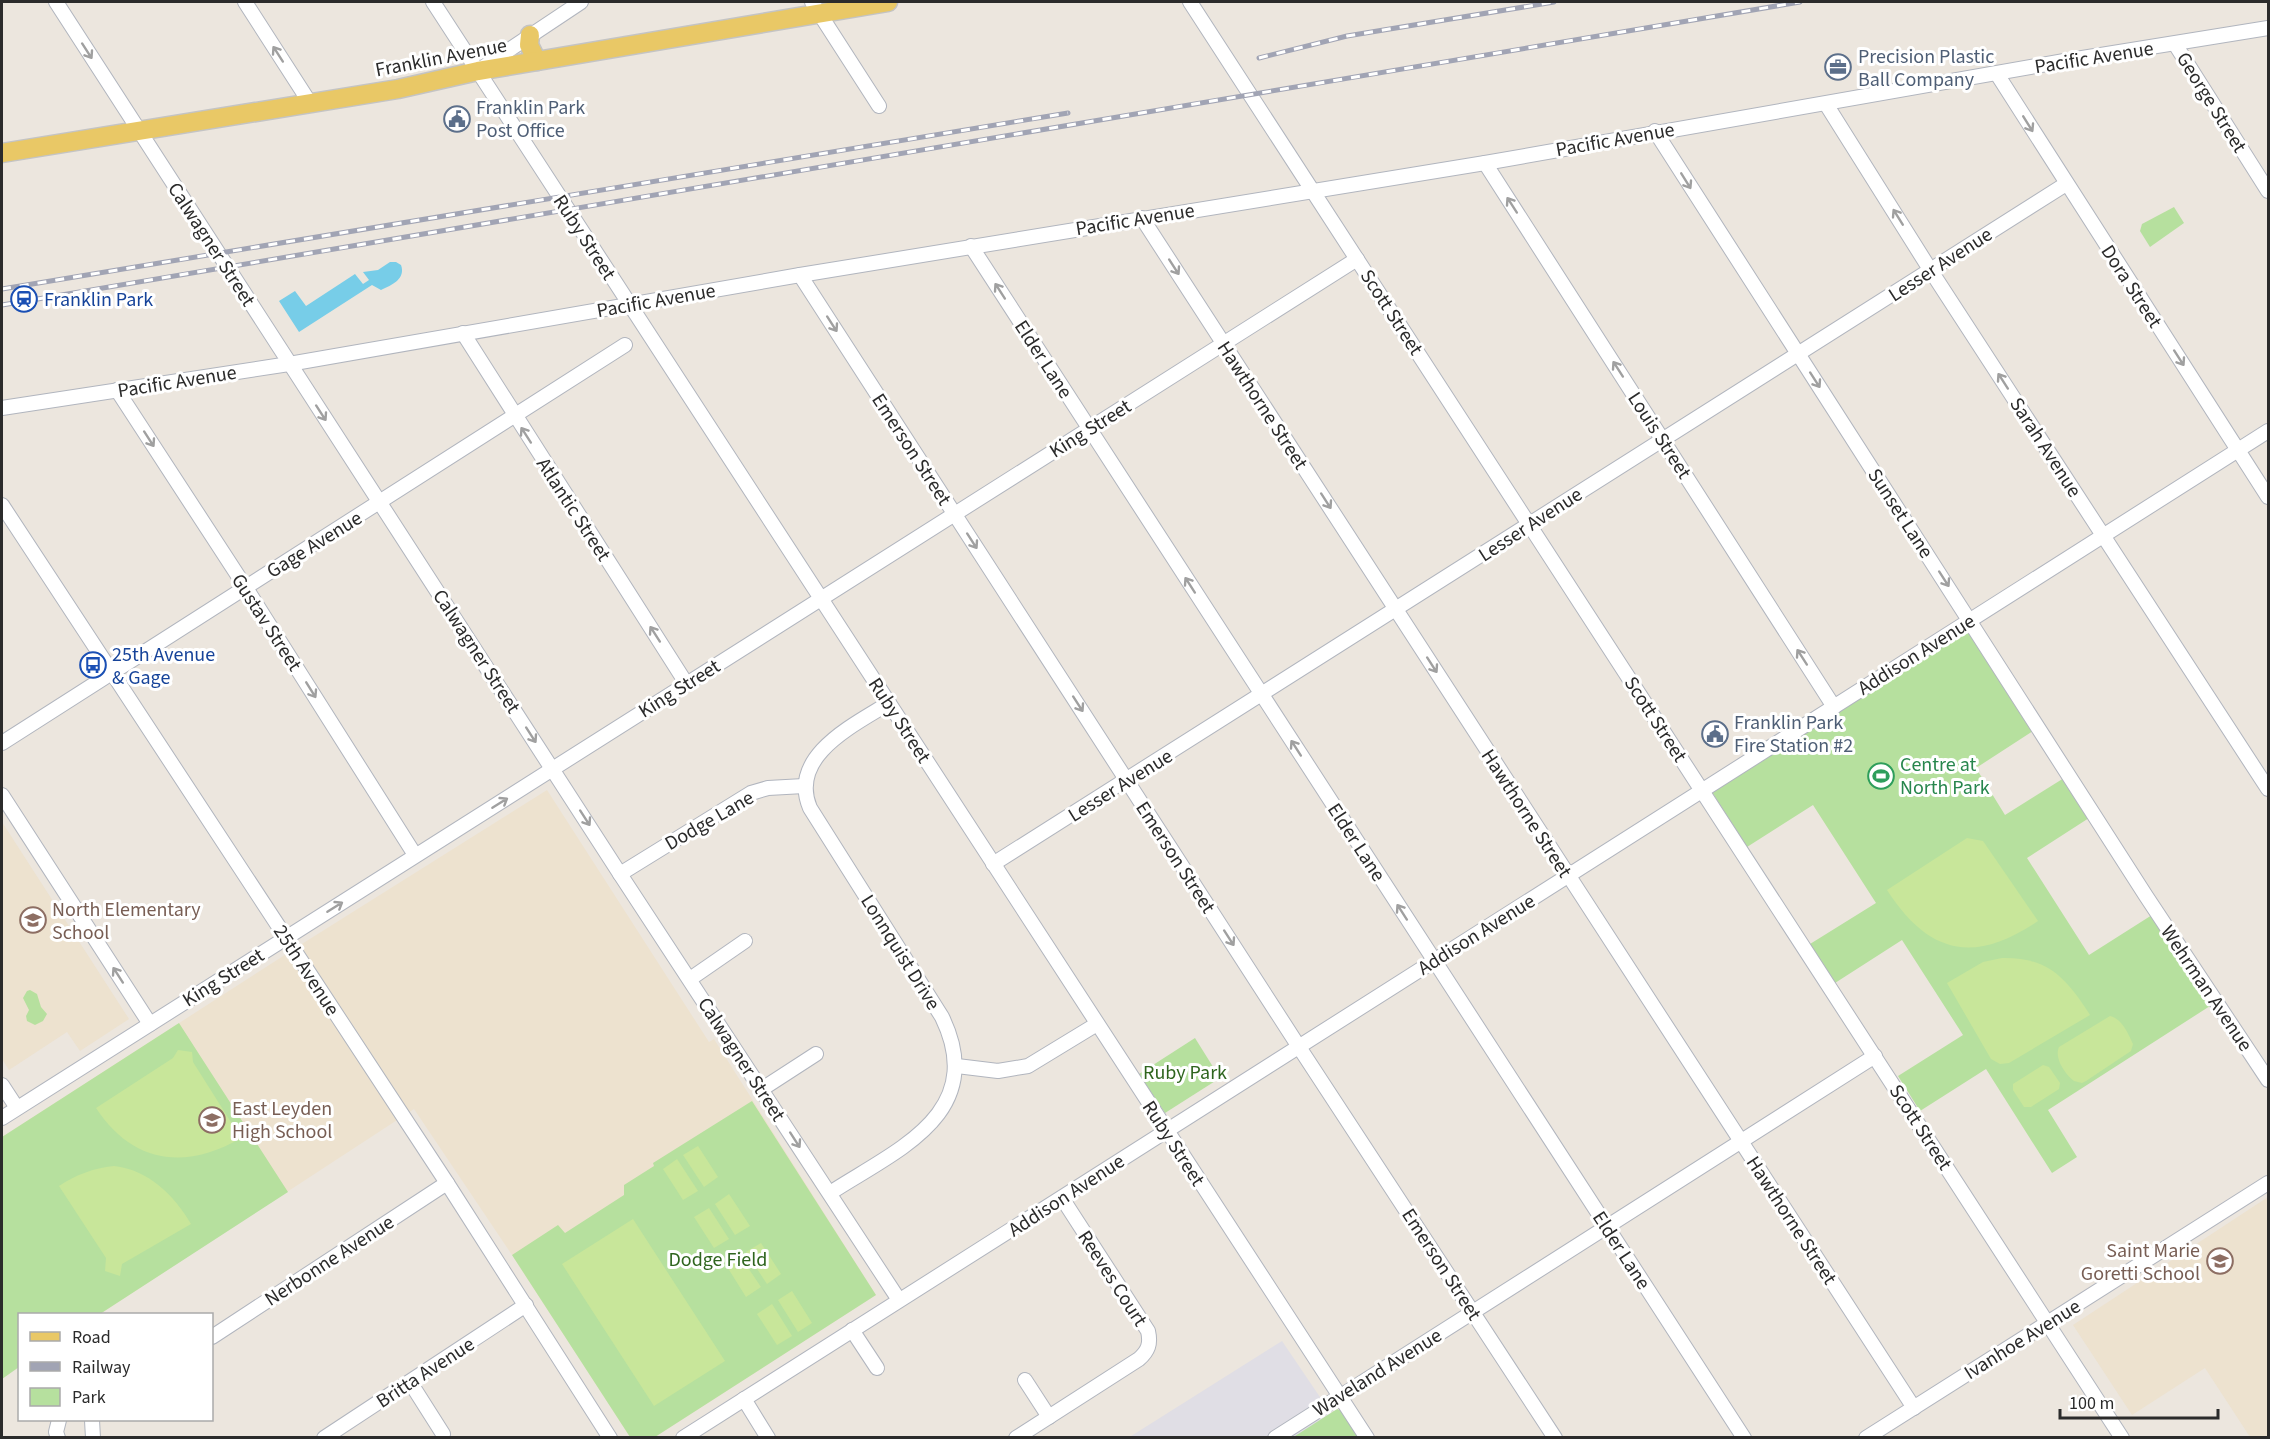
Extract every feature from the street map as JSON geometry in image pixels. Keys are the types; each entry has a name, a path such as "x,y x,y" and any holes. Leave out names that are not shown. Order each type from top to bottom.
{"main road":[{"name":"Franklin Avenue","path":"2,153 398,88 815,7 888,2"},
{"path":"531,35 529,45 537,61"}],"street":[{"name":"Calwagner Street","path":"56,2 620,874 899,1300"},
{"path":"245,2 309,103"},
{"name":"Ruby Street","path":"433,2 1367,1437"},
{"path":"478,71 581,2"},
{"name":"Scott Street","path":"1190,2 2122,1437"},
{"path":"815,7 879,106"},
{"name":"Pacific Avenue","path":"2,408 289,364 800,274 1485,163 1655,131 2268,28"},
{"name":"George Street","path":"2175,44 2268,191"},
{"name":"Dora Street","path":"1997,74 2268,497"},
{"name":"Sarah Avenue","path":"1826,104 1931,271 2268,789"},
{"name":"Sunset Lane","path":"1655,131 1971,620 2146,896"},
{"name":"Louis Street","path":"1485,163 1834,706"},
{"name":"Lesser Avenue","path":"993,864 1262,696 1662,439 2066,184"},
{"name":"Hawthorne Street","path":"1142,218 1914,1408"},
{"name":"Elder Lane","path":"971,246 1744,1437"},
{"name":"King Street","path":"2,1118 1357,259"},
{"name":"Emerson Street","path":"800,274 1299,1047 1555,1437"},
{"name":"Atlantic Street","path":"463,333 514,417 686,683"},
{"name":"Gage Avenue","path":"2,743 625,345"},
{"name":"Gustav Street","path":"117,390 415,855"},
{"name":"Addison Avenue","path":"683,1437 2268,431"},
{"name":"25th Avenue","path":"2,505 610,1437"},
{"path":"804,786 816,757 825,746 888,703"},
{"name":"Dodge Lane","path":"620,874 751,793 768,788 804,786"},
{"name":"Lonnquist Drive","path":"804,786 810,808 942,1017 949,1032 957,1066 944,1107 920,1135 830,1193"},
{"path":"2,795 150,1024"},
{"name":"Wehrman Avenue","path":"2146,896 2268,1080"},
{"path":"690,979 745,941"},
{"path":"957,1066 998,1071 1028,1066 1097,1024"},
{"path":"762,1089 816,1054"},
{"name":"Waveland Avenue","path":"1275,1437 1875,1056"},
{"path":"2,1085 17,1108"},
{"name":"Ivanhoe Avenue","path":"1866,1437 2268,1183"},
{"name":"Nerbonne Avenue","path":"213,1337 447,1184"},
{"name":"Reeves Court","path":"1016,1437 1139,1359 1146,1353 1150,1339 1148,1331 1062,1198"},
{"name":"Britta Avenue","path":"324,1437 526,1305"},
{"path":"852,1330 877,1368"},
{"path":"1025,1380 1049,1417"},
{"path":"410,1382 442,1434"},
{"path":"744,1399 768,1437"},
{"path":"58,1421 56,1432 58,1437"}],"shaded area":[{"name":"East Leyden High School","path":"547,790 709,1042 714,1039 876,1295 655,1437 630,1437 414,1109 102,1313 18,1313 18,1368 2,1379 2,1137"},
{"name":"North Elementary School","path":"2,822 129,1019 80,1051 67,1032 9,1070 2,1059"},
{"name":"Saint Marie Goretti School","path":"2268,1197 2268,1437 2250,1437 2205,1368 2132,1415 2073,1325"},
{"path":"1282,1341 1347,1437 1128,1438"}],"green space":[{"path":"2174,207 2184,223 2150,247 2140,231 2142,224"},
{"path":"1968,629 2033,731 1976,768 2005,815 2064,778 2089,818 2027,858 2089,955 2152,915 2210,1006 2048,1110 2077,1157 2052,1173 1986,1069 1920,1111 1898,1076 1963,1035 1902,940 1835,983 1810,944 1876,903 1813,805 1747,847 1712,792"},
{"path":"1967,838 1983,841 2038,921 2015,935 1993,943 1973,947 1954,946 1936,940 1919,928 1903,912 1887,890"},
{"path":"2002,958 2032,961 2054,972 2073,990 2090,1015 2009,1063 2000,1064 1991,1059 1947,983 1983,962"},
{"path":"30,990 37,994 41,1007 47,1014 43,1021 35,1025 27,1021 26,1016 29,1010 23,998"},
{"path":"2110,1016 2118,1020 2127,1031 2133,1044 2131,1051 2086,1081 2082,1083 2074,1081 2061,1066 2058,1056 2059,1047"},
{"path":"179,1023 288,1192 102,1313 18,1313 18,1368 2,1379 2,1137"},
{"name":"Ruby Park","path":"1195,1038 1220,1078 1165,1113 1139,1074"},
{"path":"178,1050 192,1052 193,1062 241,1138 200,1155 180,1158 161,1156 126,1141 96,1108 173,1058"},
{"path":"2043,1065 2049,1067 2060,1083 2059,1089 2031,1107 2024,1107 2013,1090 2013,1084"},
{"name":"Dodge Field","path":"752,1101 876,1295 655,1437 630,1437 512,1255 558,1225 565,1233 624,1195 624,1185 654,1166 653,1163"},
{"path":"698,1146 718,1177 704,1187 683,1155"},
{"path":"677,1159 698,1191 683,1200 663,1169"},
{"path":"114,1166 127,1168 149,1178 177,1203 191,1224 122,1264 120,1276 105,1271 106,1258 59,1186 85,1173"},
{"path":"729,1194 750,1226 735,1235 715,1204"},
{"path":"709,1208 729,1239 714,1248 694,1217"},
{"path":"633,1219 725,1361 654,1406 562,1264"},
{"path":"761,1243 781,1274 767,1284 746,1252"},
{"path":"740,1256 761,1287 746,1297 726,1265"},
{"path":"792,1291 812,1323 798,1332 778,1300"},
{"path":"772,1304 792,1336 777,1345 757,1314"},
{"path":"1337,1409 1342,1411 1360,1438 1292,1438"}],"water":[{"path":"390,262 401,265 402,270 400,278 393,284 381,290 372,285 299,332 279,301 295,291 306,306 355,274 363,284 369,280 363,272 378,270"}],"railway":[{"path":"1259,58 1347,36 1554,2"},
{"path":"2,305 1800,2"},
{"path":"2,289 1068,113"}],"place":[{"name":"Precision Plastic Ball Company","path":"1838,67"},
{"name":"Franklin Park Post Office","path":"457,119"},
{"name":"Franklin Park","path":"24,299"},
{"name":"25th Avenue & Gage","path":"93,665"},
{"name":"Franklin Park Fire Station #2","path":"1715,734"},
{"name":"Centre at North Park","path":"1881,776"},
{"name":"North Elementary School","path":"33,920"},
{"name":"East Leyden High School","path":"212,1120"},
{"name":"Saint Marie Goretti School","path":"2220,1261"}]}
